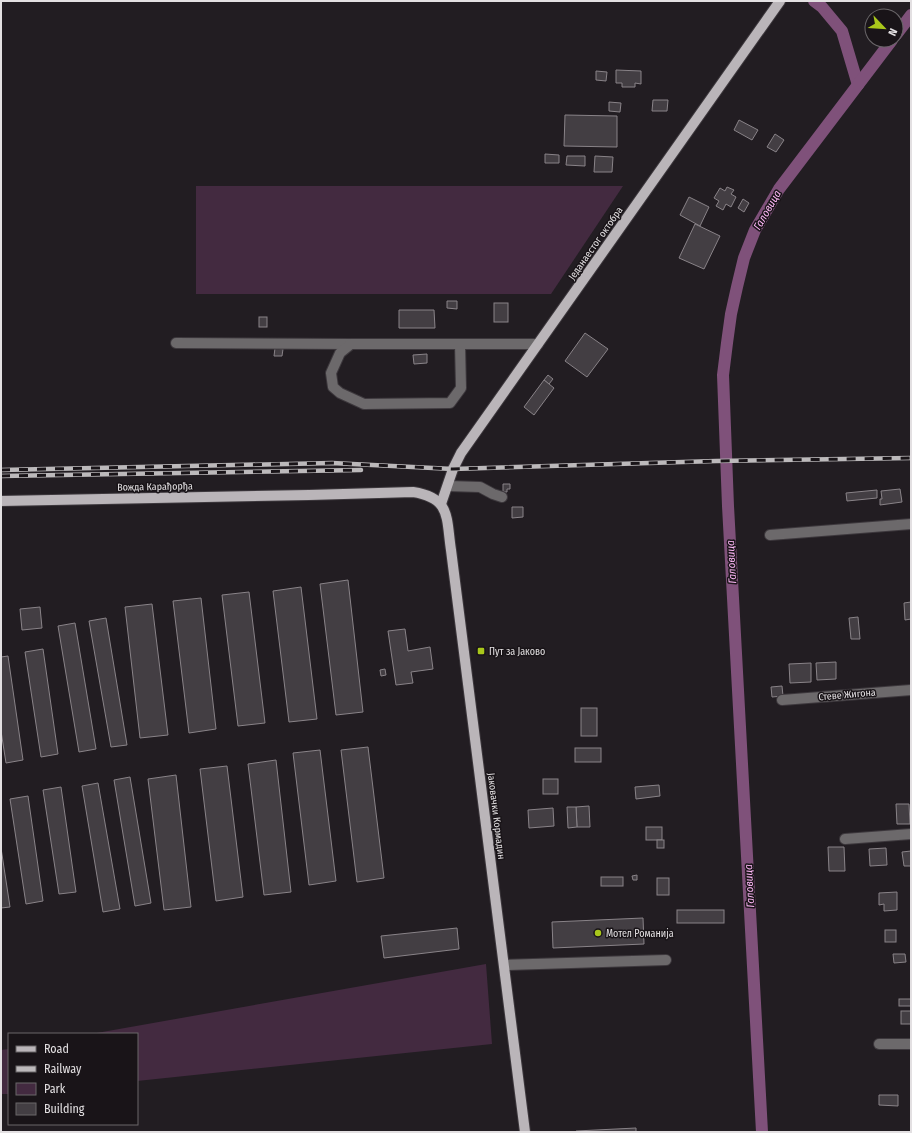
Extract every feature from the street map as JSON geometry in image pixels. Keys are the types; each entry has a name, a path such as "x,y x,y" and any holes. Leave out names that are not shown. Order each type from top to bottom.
{"main road":[{"name":"Једанаестог октобра","path":"441,504 453,469 461,453 780,1"},
{"name":"Вожда Карађорђа","path":"1,501 309,496 413,492 428,495 441,504"},
{"name":"Јаковачки Кормадин","path":"441,504 446,515 450,543 525,1132"}],"street":[{"path":"176,343 538,344"},
{"path":"351,344 340,353 331,373 333,387 340,393 364,404 450,403 461,388 460,344"},
{"path":"448,486 480,487 502,497"},
{"path":"770,535 911,524"},
{"name":"Стеве Жигона","path":"782,700 911,690"},
{"path":"845,839 911,834"},
{"path":"504,965 666,960"},
{"path":"879,1044 911,1044"}],"green space":[{"path":"196,186 623,186 551,294 196,294"},
{"path":"486,964 492,1044 138,1081 138,1033 97,1033"},
{"path":"8,1049 8,1094 1,1094 1,1050"}],"building":[{"path":"616,70 641,71 641,84 635,83 635,87 622,87 622,83 616,83"},
{"path":"596,71 607,72 606,81 596,80"},
{"path":"653,100 668,100 667,111 652,111"},
{"path":"609,102 621,103 620,112 609,111"},
{"path":"565,115 617,116 617,147 564,146"},
{"path":"739,120 758,130 752,140 734,130"},
{"path":"775,134 784,140 776,152 767,147"},
{"path":"545,154 559,155 559,163 545,163"},
{"path":"567,156 585,156 585,166 566,165"},
{"path":"595,156 613,157 612,172 594,172"},
{"path":"727,187 734,190 731,194 736,197 731,207 726,204 723,210 716,206 719,201 714,198 720,188 725,191"},
{"path":"689,197 709,207 700,226 680,215"},
{"path":"743,199 749,203 744,212 738,208"},
{"path":"695,224 720,236 704,269 679,258"},
{"path":"447,301 457,301 457,309 447,308"},
{"path":"494,303 508,303 508,322 494,322"},
{"path":"399,310 434,310 435,328 399,328"},
{"path":"259,317 267,317 267,327 259,327"},
{"path":"585,333 608,349 587,377 565,361"},
{"path":"275,348 283,349 282,356 274,356"},
{"path":"427,354 427,363 414,364 413,355"},
{"path":"548,375 553,379 549,384 544,380"},
{"path":"544,380 554,388 534,415 524,407"},
{"path":"503,484 510,484 510,489 507,489 507,492 503,492"},
{"path":"900,489 902,502 880,505 880,499 882,499 881,491"},
{"path":"877,490 877,498 847,501 846,493"},
{"path":"512,507 523,507 523,517 512,518"},
{"path":"348,580 363,712 336,715 320,584"},
{"path":"301,587 317,719 289,722 273,591"},
{"path":"249,592 265,723 238,726 222,595"},
{"path":"201,598 216,729 189,733 173,601"},
{"path":"911,602 911,619 905,620 904,603"},
{"path":"152,604 168,735 140,738 125,607"},
{"path":"40,607 42,628 22,630 20,609"},
{"path":"858,617 860,639 851,639 849,618"},
{"path":"106,618 127,745 111,747 89,621"},
{"path":"75,623 96,749 79,752 58,626"},
{"path":"405,629 408,651 430,647 433,669 411,672 413,683 396,685 388,631"},
{"path":"43,649 58,754 41,757 25,652"},
{"path":"8,656 23,760 6,763 1,731 1,657"},
{"path":"836,662 836,679 817,680 816,663"},
{"path":"811,663 811,682 790,683 789,664"},
{"path":"385,669 386,675 381,676 380,670"},
{"path":"782,686 783,696 772,697 771,687"},
{"path":"581,708 597,708 597,736 581,736"},
{"path":"368,747 384,878 357,882 341,750"},
{"path":"575,748 601,748 601,762 575,762"},
{"path":"320,750 336,881 309,885 293,753"},
{"path":"276,760 291,892 264,895 248,764"},
{"path":"227,766 243,897 216,901 200,769"},
{"path":"176,775 191,907 164,910 148,779"},
{"path":"130,777 151,903 135,906 114,780"},
{"path":"543,779 558,779 558,794 543,794"},
{"path":"98,783 120,909 103,912 82,786"},
{"path":"659,785 660,796 636,799 635,787"},
{"path":"61,787 76,892 59,894 43,790"},
{"path":"28,796 43,901 26,904 10,799"},
{"path":"896,804 909,804 910,824 897,824"},
{"path":"589,806 590,827 577,827 576,807"},
{"path":"567,807 576,807 577,827 568,828"},
{"path":"553,808 554,826 529,828 528,810"},
{"path":"646,827 662,827 662,840 646,840"},
{"path":"657,840 664,840 664,848 657,848"},
{"path":"828,847 844,847 845,871 829,871"},
{"path":"1,848 10,907 1,908"},
{"path":"886,848 887,865 870,866 869,849"},
{"path":"911,851 911,866 904,866 902,852"},
{"path":"637,875 637,880 633,880 632,876"},
{"path":"601,877 623,877 623,886 601,886"},
{"path":"657,878 669,878 669,895 657,895"},
{"path":"897,892 897,910 884,911 884,904 879,905 879,893"},
{"path":"677,910 724,910 724,923 677,923"},
{"name":"Мотел Романија","path":"643,918 644,944 553,948 552,922"},
{"path":"457,928 459,949 384,958 381,936"},
{"path":"885,930 896,930 896,942 885,942"},
{"path":"893,954 905,954 906,962 894,963"},
{"path":"899,999 911,999 911,1006 899,1006"},
{"path":"901,1011 911,1011 911,1024 901,1024"},
{"path":"879,1095 898,1095 898,1106 879,1105"},
{"path":"636,1128 636,1132 576,1132 576,1131"}],"waterway":[{"path":"814,1 822,7 842,31 858,85"},
{"name":"Галовица","path":"904,24 911,15"},
{"name":"Галовица","path":"762,1132 728,506 723,375 731,314 744,258 755,230 779,189 886,48"}],"railway":[{"path":"1,470 332,463 453,469 716,461 911,458"},
{"path":"1,476 361,470"}],"place":[{"name":"Пут за Јаково","path":"481,651"},
{"name":"Мотел Романија","path":"598,933"}]}
